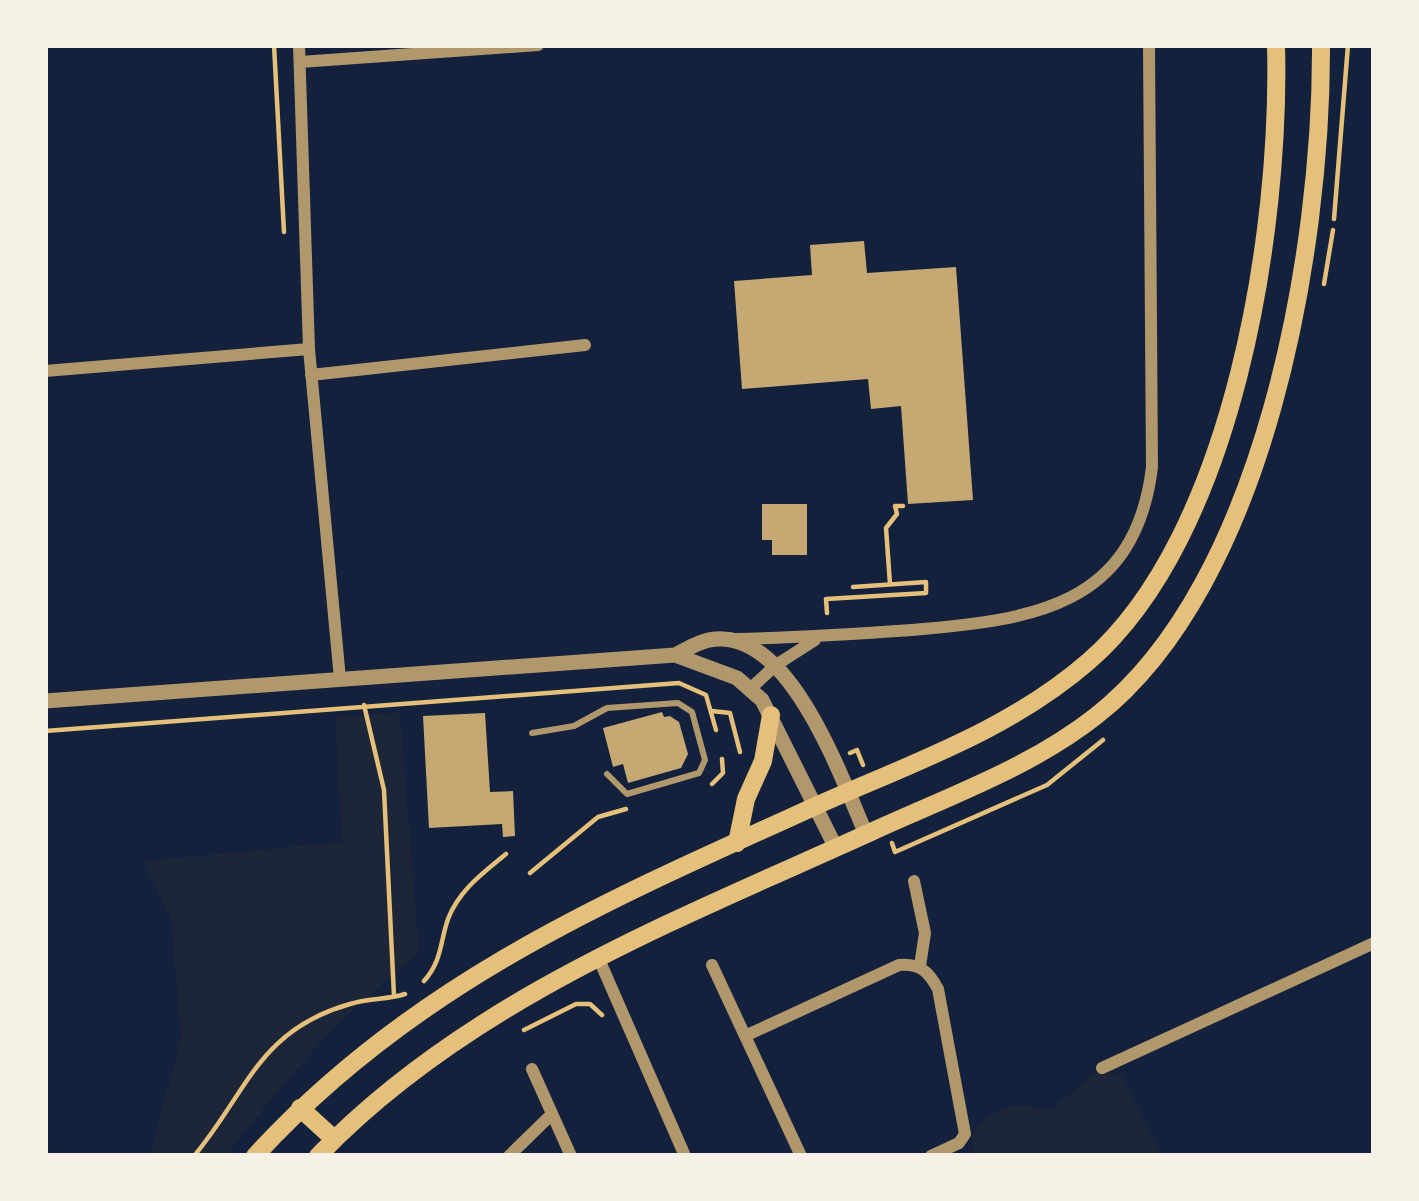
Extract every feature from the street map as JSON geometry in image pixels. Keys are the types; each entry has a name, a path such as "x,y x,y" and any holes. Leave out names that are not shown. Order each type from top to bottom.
{"main road":[{"path":"254,1156 346,1065 481,969 595,907 973,736 1054,689 1118,632 1168,563 1187,527 1221,433 1258,279 1274,155 1276,45"},
{"path":"318,1156 390,1089 513,1004 598,957 974,787 1094,718 1156,656 1188,612 1234,514 1282,366 1311,216 1321,45"},
{"path":"736,843 746,799 763,761 771,715"},
{"path":"300,1108 334,1139"}],"street":[{"path":"299,45 309,349 340,679"},
{"path":"300,62 538,45"},
{"path":"45,700 675,656 708,640 952,626 1048,610 1072,599 1128,544 1149,493 1149,45"},
{"path":"311,375 585,345"},
{"path":"45,371 309,349"},
{"path":"751,688 808,643 834,636"},
{"path":"727,640 745,644 776,665 797,694 866,834"},
{"path":"675,656 737,678 751,688 771,715 836,848"},
{"path":"914,881 925,933 920,967"},
{"path":"1102,1068 1374,944"},
{"path":"598,957 685,1156"},
{"path":"745,1036 899,964 930,973 938,989 965,1117 965,1134 958,1143 931,1156"},
{"path":"712,965 801,1156"},
{"path":"532,1069 572,1156"},
{"path":"509,1156 552,1114"}],"lane":[{"path":"532,734 574,726 608,708 668,703 692,712 705,760 699,773 627,794 607,774"}],"path":[{"path":"274,45 285,252"},
{"path":"890,584 886,528 897,514 896,506 903,506"},
{"path":"827,613 826,599 926,593 926,581 853,587"},
{"path":"45,731 679,683 706,695 716,733"},
{"path":"364,704 384,790 394,998"},
{"path":"712,711 730,713 742,760"},
{"path":"713,784 723,773 721,754"},
{"path":"530,873 598,818 644,804"},
{"path":"194,1156 250,1071 278,1042 349,1004 407,994 428,978 441,957 448,919 462,892 506,854"},
{"path":"524,1030 585,1003 607,1022"}],"shaded area":[{"path":"400,712 419,953 316,1048 226,1156 146,1156 152,1149 181,1037 171,919 144,861 342,842 335,717"},
{"path":"1094,1073 1120,1074 1161,1156 975,1156 972,1134 990,1116 1016,1106 1051,1111"}],"building":[{"path":"864,241 867,273 956,267 973,500 908,504 901,406 871,409 868,379 742,389 734,281 812,275 810,245"},
{"path":"762,504 807,504 807,555 772,555 772,540 762,540"},
{"path":"662,712 679,722 688,754 681,768 628,783 623,764 613,767 603,728"},
{"path":"485,713 490,792 513,791 515,836 503,837 502,824 429,828 423,716"}]}
